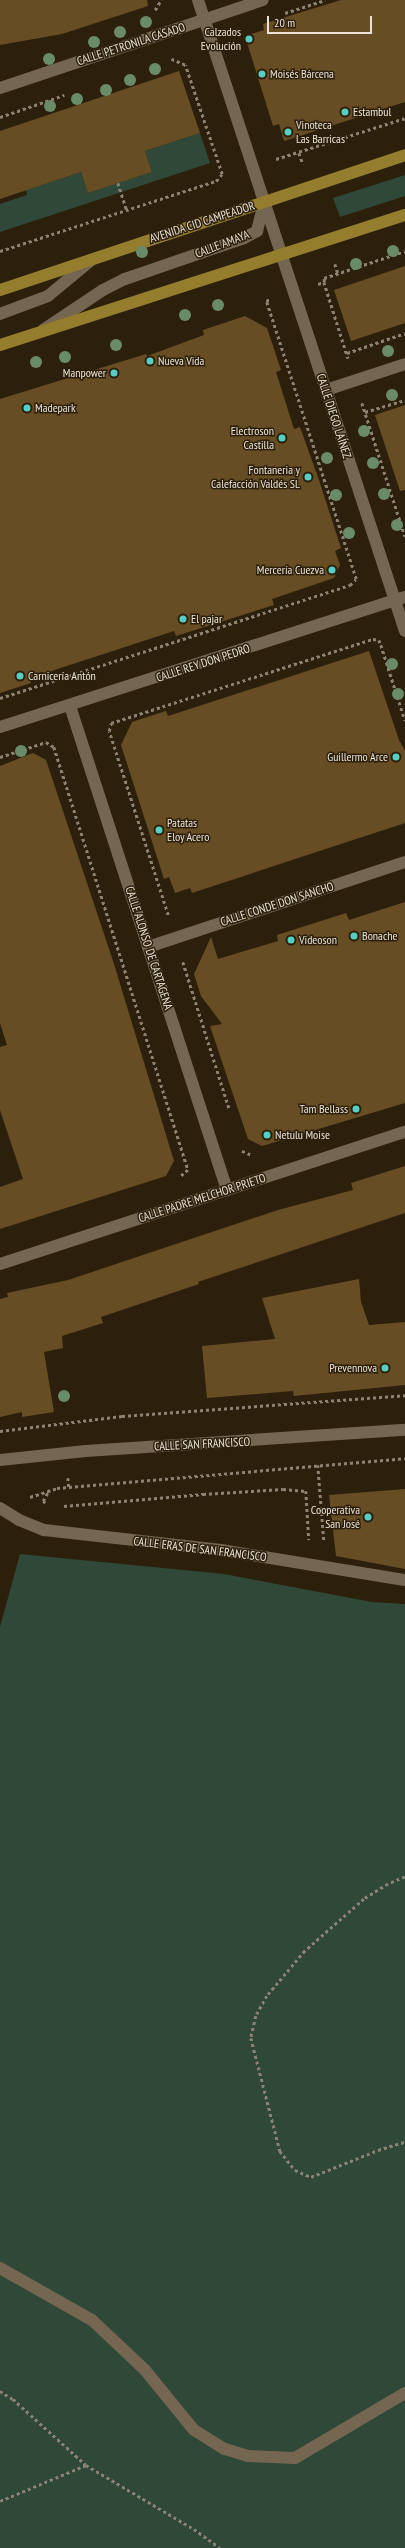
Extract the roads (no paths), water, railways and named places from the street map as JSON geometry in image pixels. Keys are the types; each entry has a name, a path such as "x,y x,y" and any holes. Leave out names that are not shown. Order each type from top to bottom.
{"main road":[{"name":"AVENIDA CID CAMPEADOR","path":"0,290 405,155"},
{"path":"0,346 405,215"}],"street":[{"path":"198,0 264,202"},
{"name":"CALLE PETRONILA CASADO","path":"0,88 263,0"},
{"name":"CALLE DIEGO LAÍNEZ","path":"264,202 326,390 400,599 405,631"},
{"name":"CALLE AMAYA","path":"37,334 103,290 125,279 244,238 257,231 264,202"},
{"path":"0,314 48,296 90,260"},
{"path":"326,390 405,364"},
{"name":"CALLE REY DON PEDRO","path":"0,727 70,706 400,599"},
{"name":"CALLE ALONSO DE CARTAGENA","path":"70,706 227,1190"},
{"name":"CALLE CONDE DON SANCHO","path":"148,947 405,862"},
{"name":"CALLE PADRE MELCHOR PRIETO","path":"0,1264 405,1132"},
{"name":"CALLE SAN FRANCISCO","path":"0,1460 86,1451 405,1430"},
{"name":"CALLE ERAS DE SAN FRANCISCO","path":"0,1508 19,1520 44,1530 221,1550 405,1580"},
{"path":"0,2268 92,2320 145,2370 194,2430 225,2448 248,2456 295,2458 405,2393"}],"place":[{"name":"Calzados Evolución","path":"249,39"},
{"name":"Moisés Bárcena","path":"262,74"},
{"name":"Estambul","path":"345,112"},
{"name":"Vinoteca Las Barricas","path":"288,132"},
{"name":"Nueva Vida","path":"150,361"},
{"name":"Manpower","path":"114,373"},
{"name":"Madepark","path":"27,408"},
{"name":"Electroson Castilla","path":"282,438"},
{"name":"Fontaneria y Calefacción Valdés SL","path":"308,477"},
{"name":"Mercería Cuezva","path":"332,570"},
{"name":"El pajar","path":"183,619"},
{"name":"Carnicería Antón","path":"20,676"},
{"name":"Guillermo Arce","path":"396,757"},
{"name":"Patatas Eloy Acero","path":"159,830"},
{"name":"Bonache","path":"354,936"},
{"name":"Videoson","path":"291,940"},
{"name":"Tam Bellass","path":"356,1109"},
{"name":"Netulu Moise","path":"267,1135"},
{"name":"Prevennova","path":"385,1368"},
{"name":"Cooperativa San José","path":"368,1517"}]}
